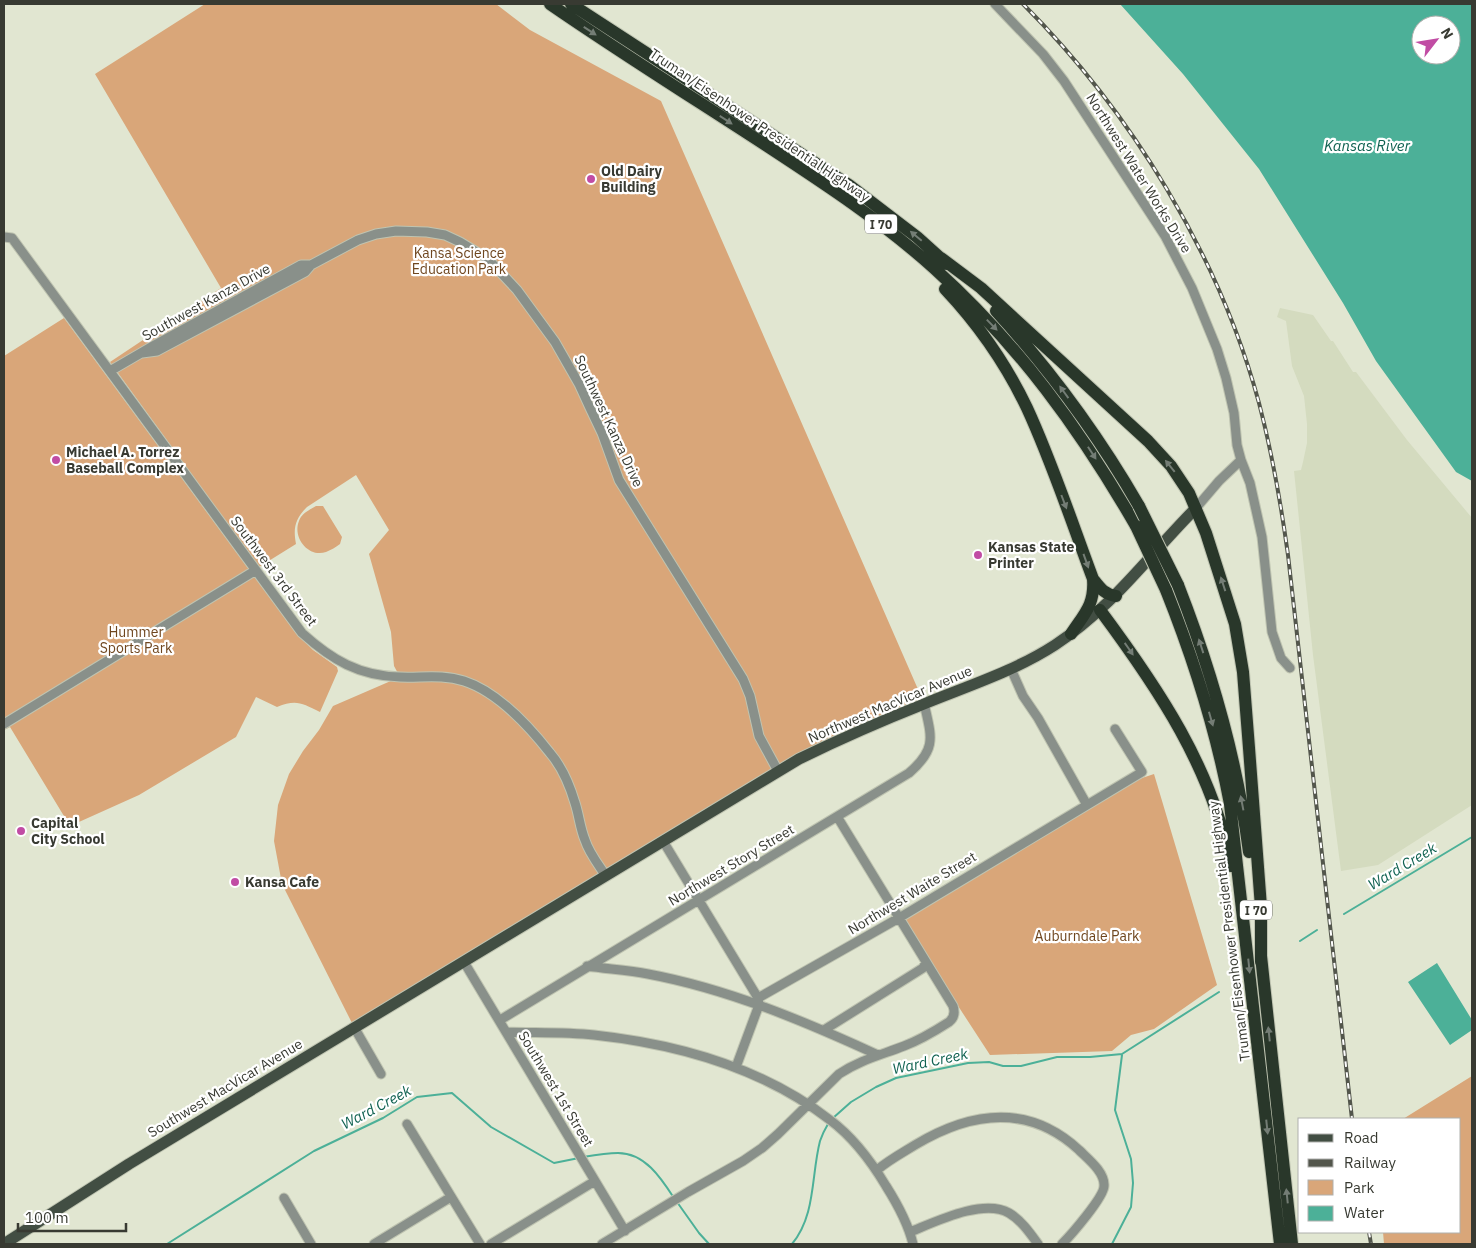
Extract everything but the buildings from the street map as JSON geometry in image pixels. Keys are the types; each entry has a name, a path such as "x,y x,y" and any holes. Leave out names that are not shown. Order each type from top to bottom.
{"highway":[{"name":"Truman/Eisenhower Presidential Highway","path":"550,4 824,184 888,229 966,298 1026,363 1080,435 1108,478 1198,635 1213,681 1235,765 1244,814 1292,1244"},
{"name":"Truman/Eisenhower Presidential Highway","path":"571,4 849,185 941,258 995,310 1054,378 1120,472 1139,506 1172,588 1201,685 1223,769 1234,836 1280,1244"},
{"path":"888,229 967,314 1005,369 1036,430 1093,579 1094,591 1091,603 1071,634"},
{"path":"941,258 981,288 1148,441 1171,466 1186,487 1196,508 1230,606 1243,672 1261,907 1261,962"},
{"path":"1093,579 1103,591 1116,596"},
{"path":"1100,610 1171,712 1198,765 1222,829 1245,931"}],"main road":[{"name":"Northwest MacVicar Avenue","path":"464,962 799,759 863,728 1011,669 1045,652 1071,634 1116,596 1166,538 1196,508"},
{"name":"Southwest MacVicar Avenue","path":"4,1244 129,1164 464,962"}],"street":[{"name":"Northwest Water Works Drive","path":"995,4 1043,54 1064,81 1153,217 1182,267 1211,334 1224,371 1234,413 1237,445 1250,483 1262,537 1272,632 1281,658 1290,668"},
{"name":"Southwest Kanza Drive","path":"110,371 301,265 311,264 367,237 396,231 427,232 460,242 488,259 517,290 556,342 602,433 619,480 743,679 750,696 758,736 778,772"},
{"name":"Southwest 3rd Street","path":"4,237 12,238 302,633 318,648 346,666 374,675 400,677 431,676 463,681 488,692 522,722 551,754 566,778 575,802 585,840 606,876"},
{"name":"Northwest MacVicar Avenue","path":"1196,508 1219,481 1241,460"},
{"path":"4,724 256,570"},
{"path":"1011,669 1023,696 1038,718 1087,805"},
{"name":"Northwest Story Street","path":"500,1020 910,773 925,757 931,738 924,704"},
{"name":"Northwest Waite Street","path":"759,1002 1142,772 1115,729"},
{"path":"602,1244 762,1148 809,1105 839,1074 862,1060 902,1047 922,1038 949,1022 954,1015 953,1006 838,818"},
{"path":"663,841 759,1002"},
{"name":"Southwest 1st Street","path":"464,962 624,1231"},
{"path":"824,1030 923,968 926,962"},
{"path":"587,966 648,974 759,1002 878,1055"},
{"path":"736,1067 759,1002"},
{"path":"354,1027 381,1074"},
{"path":"506,1032 592,1035 633,1040 685,1052 736,1067 772,1084 819,1111 844,1132 862,1151 877,1170 894,1198 906,1220 913,1244"},
{"path":"877,1170 898,1154 943,1129 977,1119 1004,1116 1026,1120 1055,1132 1078,1149 1103,1178 1103,1192 1076,1229 1062,1244"},
{"path":"406,1124 480,1244"},
{"path":"491,1244 594,1181"},
{"path":"374,1244 451,1197"},
{"path":"284,1198 311,1244"},
{"path":"910,1232 979,1208 993,1208 1014,1216 1038,1244"}],"shaded area":[{"path":"1280,308 1313,315 1353,372 1356,372 1407,440 1472,518 1472,805 1378,865 1341,871 1313,655 1294,471 1301,470 1307,443 1304,396 1292,366 1286,321 1277,317"}],"green space":[{"name":"Kansa Science Education Park","path":"205,4 496,4 530,30 661,101 924,703 778,771 354,1027 282,884 274,841 278,805 289,774 333,706 400,677 394,666 391,632 369,554 389,530 356,475 307,507 296,524 296,544 259,567 110,362 221,288 95,74"},
{"name":"Hummer Sports Park","path":"64,318 295,632 313,650 337,667 338,671 320,712 299,703 289,703 277,707 256,697 236,737 139,795 70,826 10,727 4,730 4,356"},
{"path":"316,506 323,506 342,537 340,544 326,552 320,553 308,549 304,545 300,540 297,527 302,516"},
{"name":"Auburndale Park","path":"1154,774 1217,985 1154,1029 1131,1035 1112,1051 990,1055 934,969 905,920 1003,858 1133,781"},
{"path":"1472,1076 1472,1244 1384,1244 1383,1233 1461,1233 1461,1118 1405,1118"}],"water":[{"name":"Kansas River","path":"1120,4 1472,4 1472,481 1456,472 1376,361 1343,303 1259,169 1183,74"},
{"path":"1437,963 1472,1020 1472,1030 1450,1045 1408,982"}],"waterway":[{"name":"Ward Creek","path":"1344,914 1472,837"},
{"name":"Ward Creek","path":"1300,941 1317,930"},
{"name":"Ward Creek","path":"833,1118 851,1102 896,1078 968,1063 989,1062 1003,1066 1021,1066 1057,1057 1090,1057 1122,1054 1219,992"},
{"path":"1112,1244 1131,1207 1133,1183 1131,1159 1115,1110 1122,1055"},
{"name":"Ward Creek","path":"167,1244 314,1151 383,1118 417,1097 452,1093 491,1127 554,1163 579,1158"},
{"name":"Ward Creek","path":"792,1244 800,1233 809,1208 817,1154 820,1141 828,1124"},
{"name":"Ward Creek","path":"583,1157 618,1153 636,1157 658,1175 674,1198"},
{"name":"Ward Creek","path":"677,1202 709,1244"}],"railway":[{"path":"1023,4 1063,46 1100,91 1135,139 1166,188 1195,240 1220,293 1242,348 1259,403 1276,479 1288,555 1352,1118"},
{"path":"1369,1233 1371,1244"}],"place":[{"name":"Old Dairy Building","path":"591,179"},
{"name":"Michael A. Torrez Baseball Complex","path":"56,460"},
{"name":"Kansas State Printer","path":"978,555"},
{"name":"Capital City School","path":"21,831"},
{"name":"Kansa Cafe","path":"235,882"}]}
